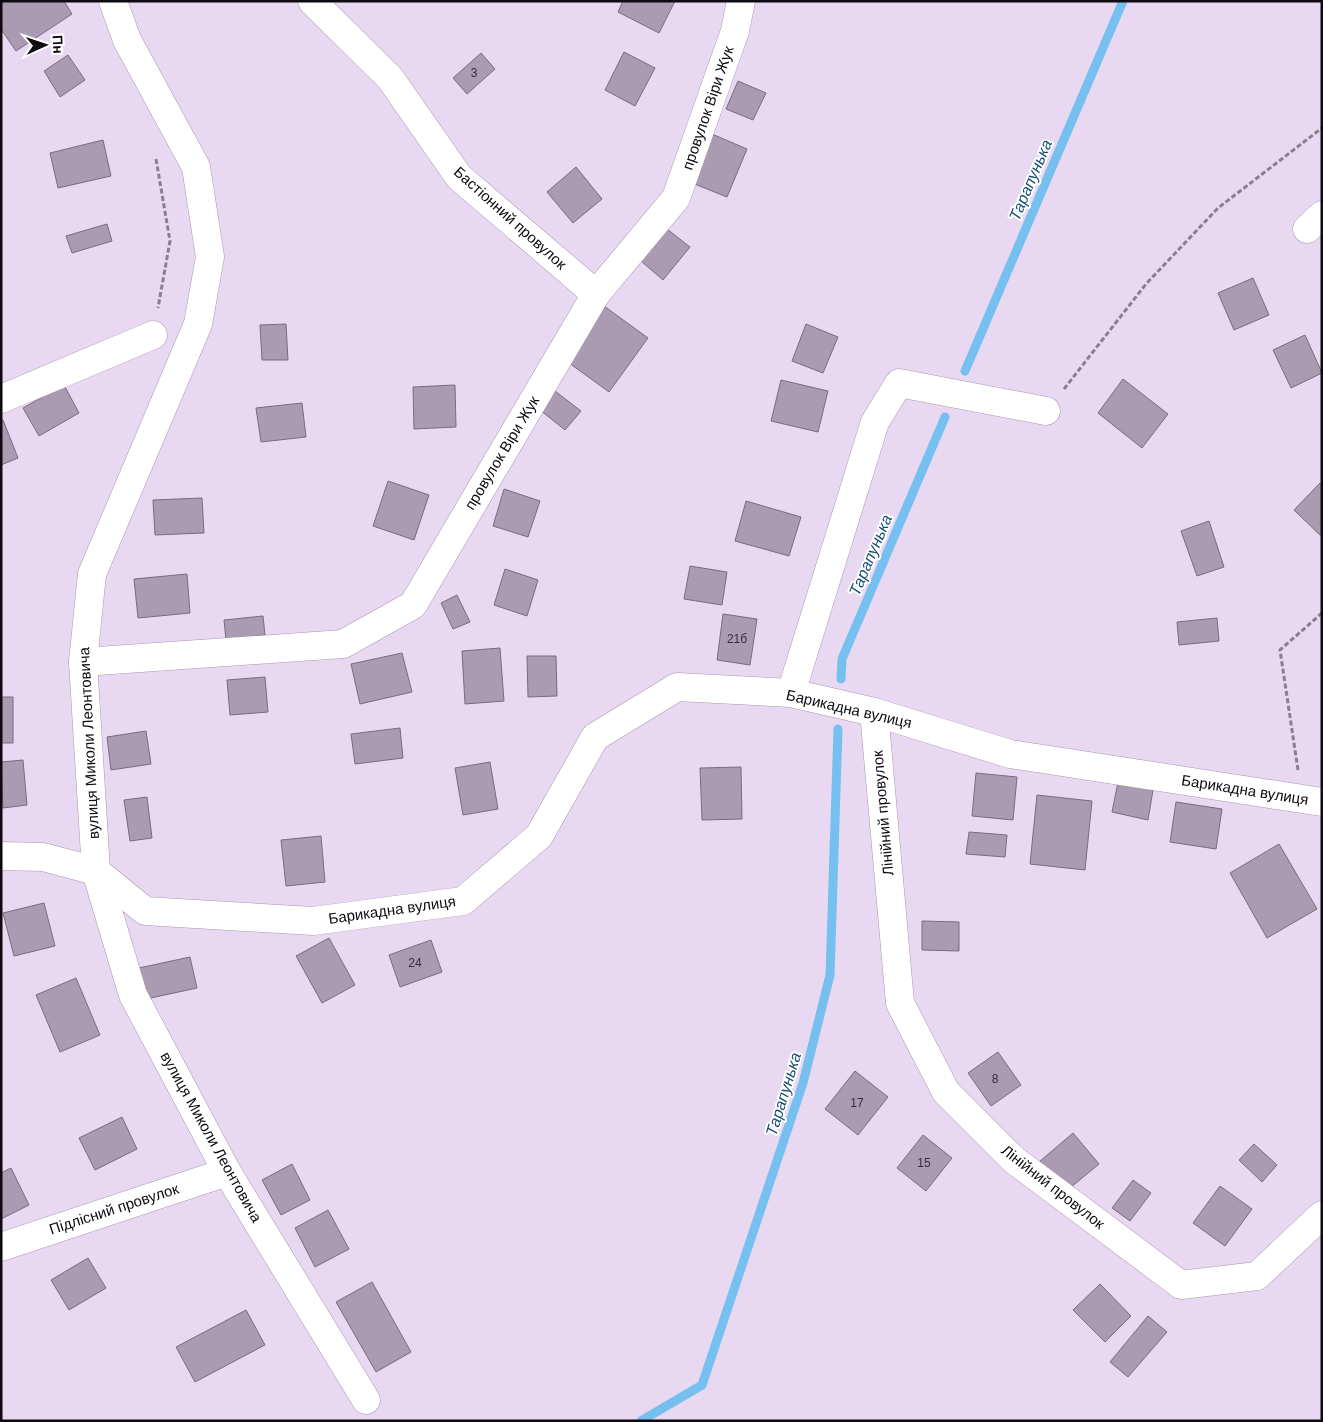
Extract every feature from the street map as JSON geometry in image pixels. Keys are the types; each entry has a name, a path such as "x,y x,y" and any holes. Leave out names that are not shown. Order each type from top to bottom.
{"street":[{"name":"вулиця Миколи Леонтовича","path":"113,1 127,40 196,167 210,257 198,324 92,574 83,662 96,871 133,995 227,1172 366,1400"},
{"name":"Бастіонний провулок","path":"312,1 390,78 459,176 596,294"},
{"name":"провулок Віри Жук","path":"83,662 343,644 412,606 596,294 676,198 735,31 741,1"},
{"path":"1,399 153,334"},
{"path":"790,693 874,422 899,383 1046,411"},
{"name":"Барикадна вулиця","path":"1,856 43,857 96,871 145,911 313,921 463,901 539,836 595,736 677,687 790,693 874,712 1010,754 1312,800"},
{"name":"Лінійний провулок","path":"874,712 900,1003 946,1092 1014,1160 1181,1285 1257,1276 1322,1216"},
{"name":"Підлісний провулок","path":"1,1247 227,1172"}],"path":[{"path":"1046,411 1146,284 1218,208 1322,128"},
{"path":"153,334 170,241 156,155"},
{"path":"1312,800 1280,650 1322,613"}],"building":[{"path":"1,1 64,1 72,14 16,51 1,29"},
{"path":"623,1 675,1 659,33 618,12"},
{"path":"624,52 655,68 635,106 605,90"},
{"path":"481,53 495,69 467,94 453,78"},
{"path":"68,55 85,80 60,97 44,71"},
{"path":"738,81 766,93 753,120 726,109"},
{"path":"712,134 747,149 727,197 692,183"},
{"path":"103,140 111,176 58,188 50,153"},
{"path":"576,167 602,199 573,223 547,192"},
{"path":"107,224 112,241 72,253 66,236"},
{"path":"667,229 690,247 663,280 641,261"},
{"path":"1253,278 1269,315 1234,330 1218,293"},
{"path":"604,306 648,338 609,392 565,360"},
{"path":"286,324 288,360 262,360 260,325"},
{"path":"806,324 838,337 823,373 792,361"},
{"path":"1305,335 1322,373 1291,388 1273,350"},
{"path":"1123,379 1168,414 1142,448 1098,413"},
{"path":"781,380 828,391 818,432 771,421"},
{"path":"64,385 79,413 39,436 23,408"},
{"path":"455,385 456,427 414,429 413,387"},
{"path":"555,391 581,411 565,430 540,410"},
{"path":"302,403 306,437 261,442 256,408"},
{"path":"1,420 3,420 18,458 1,465"},
{"path":"388,481 429,495 414,540 373,526"},
{"path":"1320,483 1322,485 1322,537 1294,510"},
{"path":"504,489 540,501 528,537 493,526"},
{"path":"202,498 204,533 155,535 153,500"},
{"path":"746,501 801,517 789,556 735,541"},
{"path":"1209,521 1224,567 1197,576 1181,531"},
{"path":"690,566 727,572 722,605 684,599"},
{"path":"505,569 538,580 527,616 494,605"},
{"path":"187,574 190,613 138,618 134,579"},
{"path":"457,595 470,622 453,629 441,603"},
{"path":"723,614 757,619 750,665 717,660"},
{"path":"263,616 265,635 226,640 224,620"},
{"path":"1217,618 1219,641 1179,645 1177,622"},
{"path":"500,648 504,701 465,704 462,651"},
{"path":"402,653 412,692 360,704 351,664"},
{"path":"527,656 556,656 557,696 528,697"},
{"path":"265,677 268,712 230,715 227,680"},
{"path":"1,697 13,697 13,743 1,743"},
{"path":"400,728 403,758 355,764 351,734"},
{"path":"146,731 151,764 111,770 107,737"},
{"path":"23,760 27,805 3,808 1,762"},
{"path":"490,762 498,809 463,815 455,768"},
{"path":"741,767 742,819 702,820 700,768"},
{"path":"976,773 1017,777 1013,820 972,816"},
{"path":"1118,782 1153,790 1148,820 1112,812"},
{"path":"1037,795 1092,801 1085,870 1030,864"},
{"path":"147,797 152,838 130,841 124,800"},
{"path":"1176,802 1222,809 1216,849 1170,842"},
{"path":"969,832 1007,835 1005,857 966,854"},
{"path":"321,836 325,882 286,886 281,840"},
{"path":"1279,844 1317,909 1267,938 1230,873"},
{"path":"44,903 55,946 14,956 3,913"},
{"path":"922,921 959,922 959,951 922,950"},
{"path":"329,938 355,985 322,1003 296,956"},
{"path":"431,940 442,972 400,987 389,955"},
{"path":"190,957 197,988 146,999 139,968"},
{"path":"76,978 100,1035 60,1052 36,995"},
{"path":"998,1052 1021,1085 991,1106 968,1073"},
{"path":"855,1071 888,1097 858,1135 825,1109"},
{"path":"122,1117 137,1149 95,1170 79,1138"},
{"path":"1073,1133 1099,1164 1064,1193 1039,1162"},
{"path":"923,1135 952,1158 926,1191 897,1168"},
{"path":"1254,1144 1277,1165 1262,1182 1239,1160"},
{"path":"292,1164 310,1200 281,1215 262,1180"},
{"path":"11,1168 29,1205 1,1219 1,1173"},
{"path":"1133,1180 1151,1193 1130,1221 1112,1208"},
{"path":"1220,1186 1252,1209 1225,1246 1193,1223"},
{"path":"328,1210 349,1249 315,1267 295,1228"},
{"path":"88,1258 106,1288 69,1310 51,1280"},
{"path":"372,1282 411,1352 376,1372 336,1302"},
{"path":"1100,1284 1131,1316 1105,1342 1073,1310"},
{"path":"246,1310 265,1345 195,1382 176,1347"},
{"path":"1148,1316 1167,1332 1128,1377 1110,1362"}],"waterway":[{"name":"Тарапунька","path":"965,371 1123,1"},
{"name":"Тарапунька","path":"841,679 842,659 945,417"},
{"name":"Тарапунька","path":"641,1421 702,1385 803,1083 830,975 838,729"}]}
